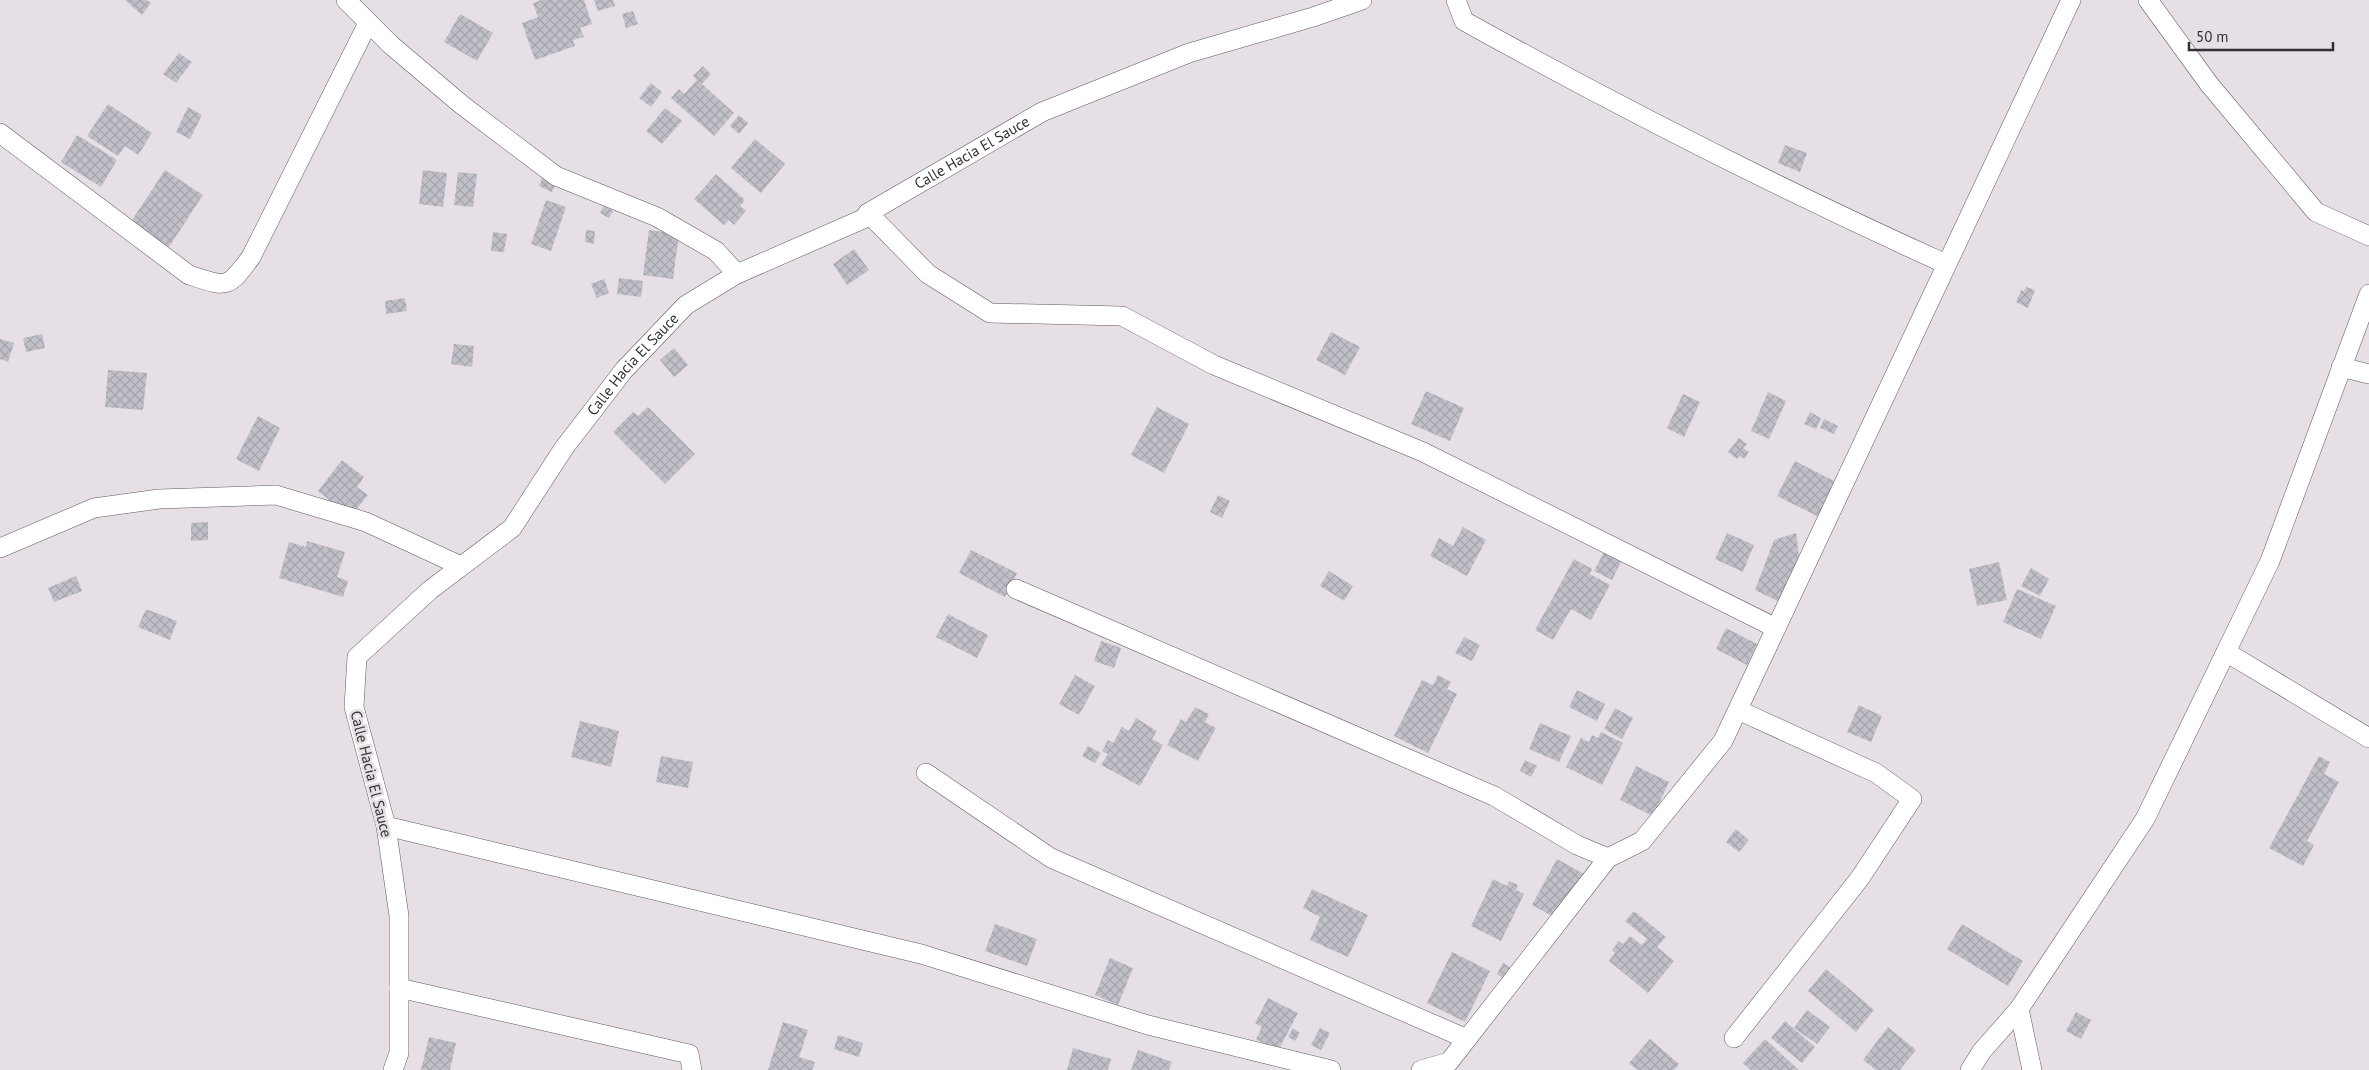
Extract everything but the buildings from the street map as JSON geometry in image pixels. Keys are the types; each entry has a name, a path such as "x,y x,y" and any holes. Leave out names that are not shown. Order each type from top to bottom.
{"street":[{"path":"346,0 390,45 462,105 556,176 657,216 716,251 737,274"},
{"name":"Calle Hacia El Sauce","path":"393,1070 399,1053 399,916 386,826 354,707 357,657 430,590 512,528 564,448 631,363 686,305 737,274 863,219 868,213 1042,112 1189,53 1312,17 1362,0"},
{"path":"1456,0 1464,21 1572,81 1847,219 1946,264"},
{"path":"1421,1070 1449,1062 1608,858 1642,841 1723,741 2071,0"},
{"path":"2148,0 2208,84 2316,212 2369,236"},
{"path":"0,133 189,275 215,283 231,282 240,275 251,257 368,22"},
{"path":"868,213 928,274 990,313 1122,316 1214,365 1423,452 1776,628"},
{"path":"1970,1070 1982,1051 2019,1009 2145,819 2270,561 2369,294"},
{"path":"2341,367 2369,374"},
{"path":"0,548 94,508 160,499 276,495 366,522 461,566"},
{"path":"1016,590 1494,796 1577,845 1608,858"},
{"path":"2226,652 2369,738"},
{"path":"1734,1038 1860,878 1912,799 1876,773 1738,710"},
{"path":"926,773 1051,858 1467,1039"},
{"path":"386,826 921,954 1148,1025 1331,1070"},
{"path":"399,988 689,1054 692,1070"},
{"path":"2019,1009 2032,1070"}]}
